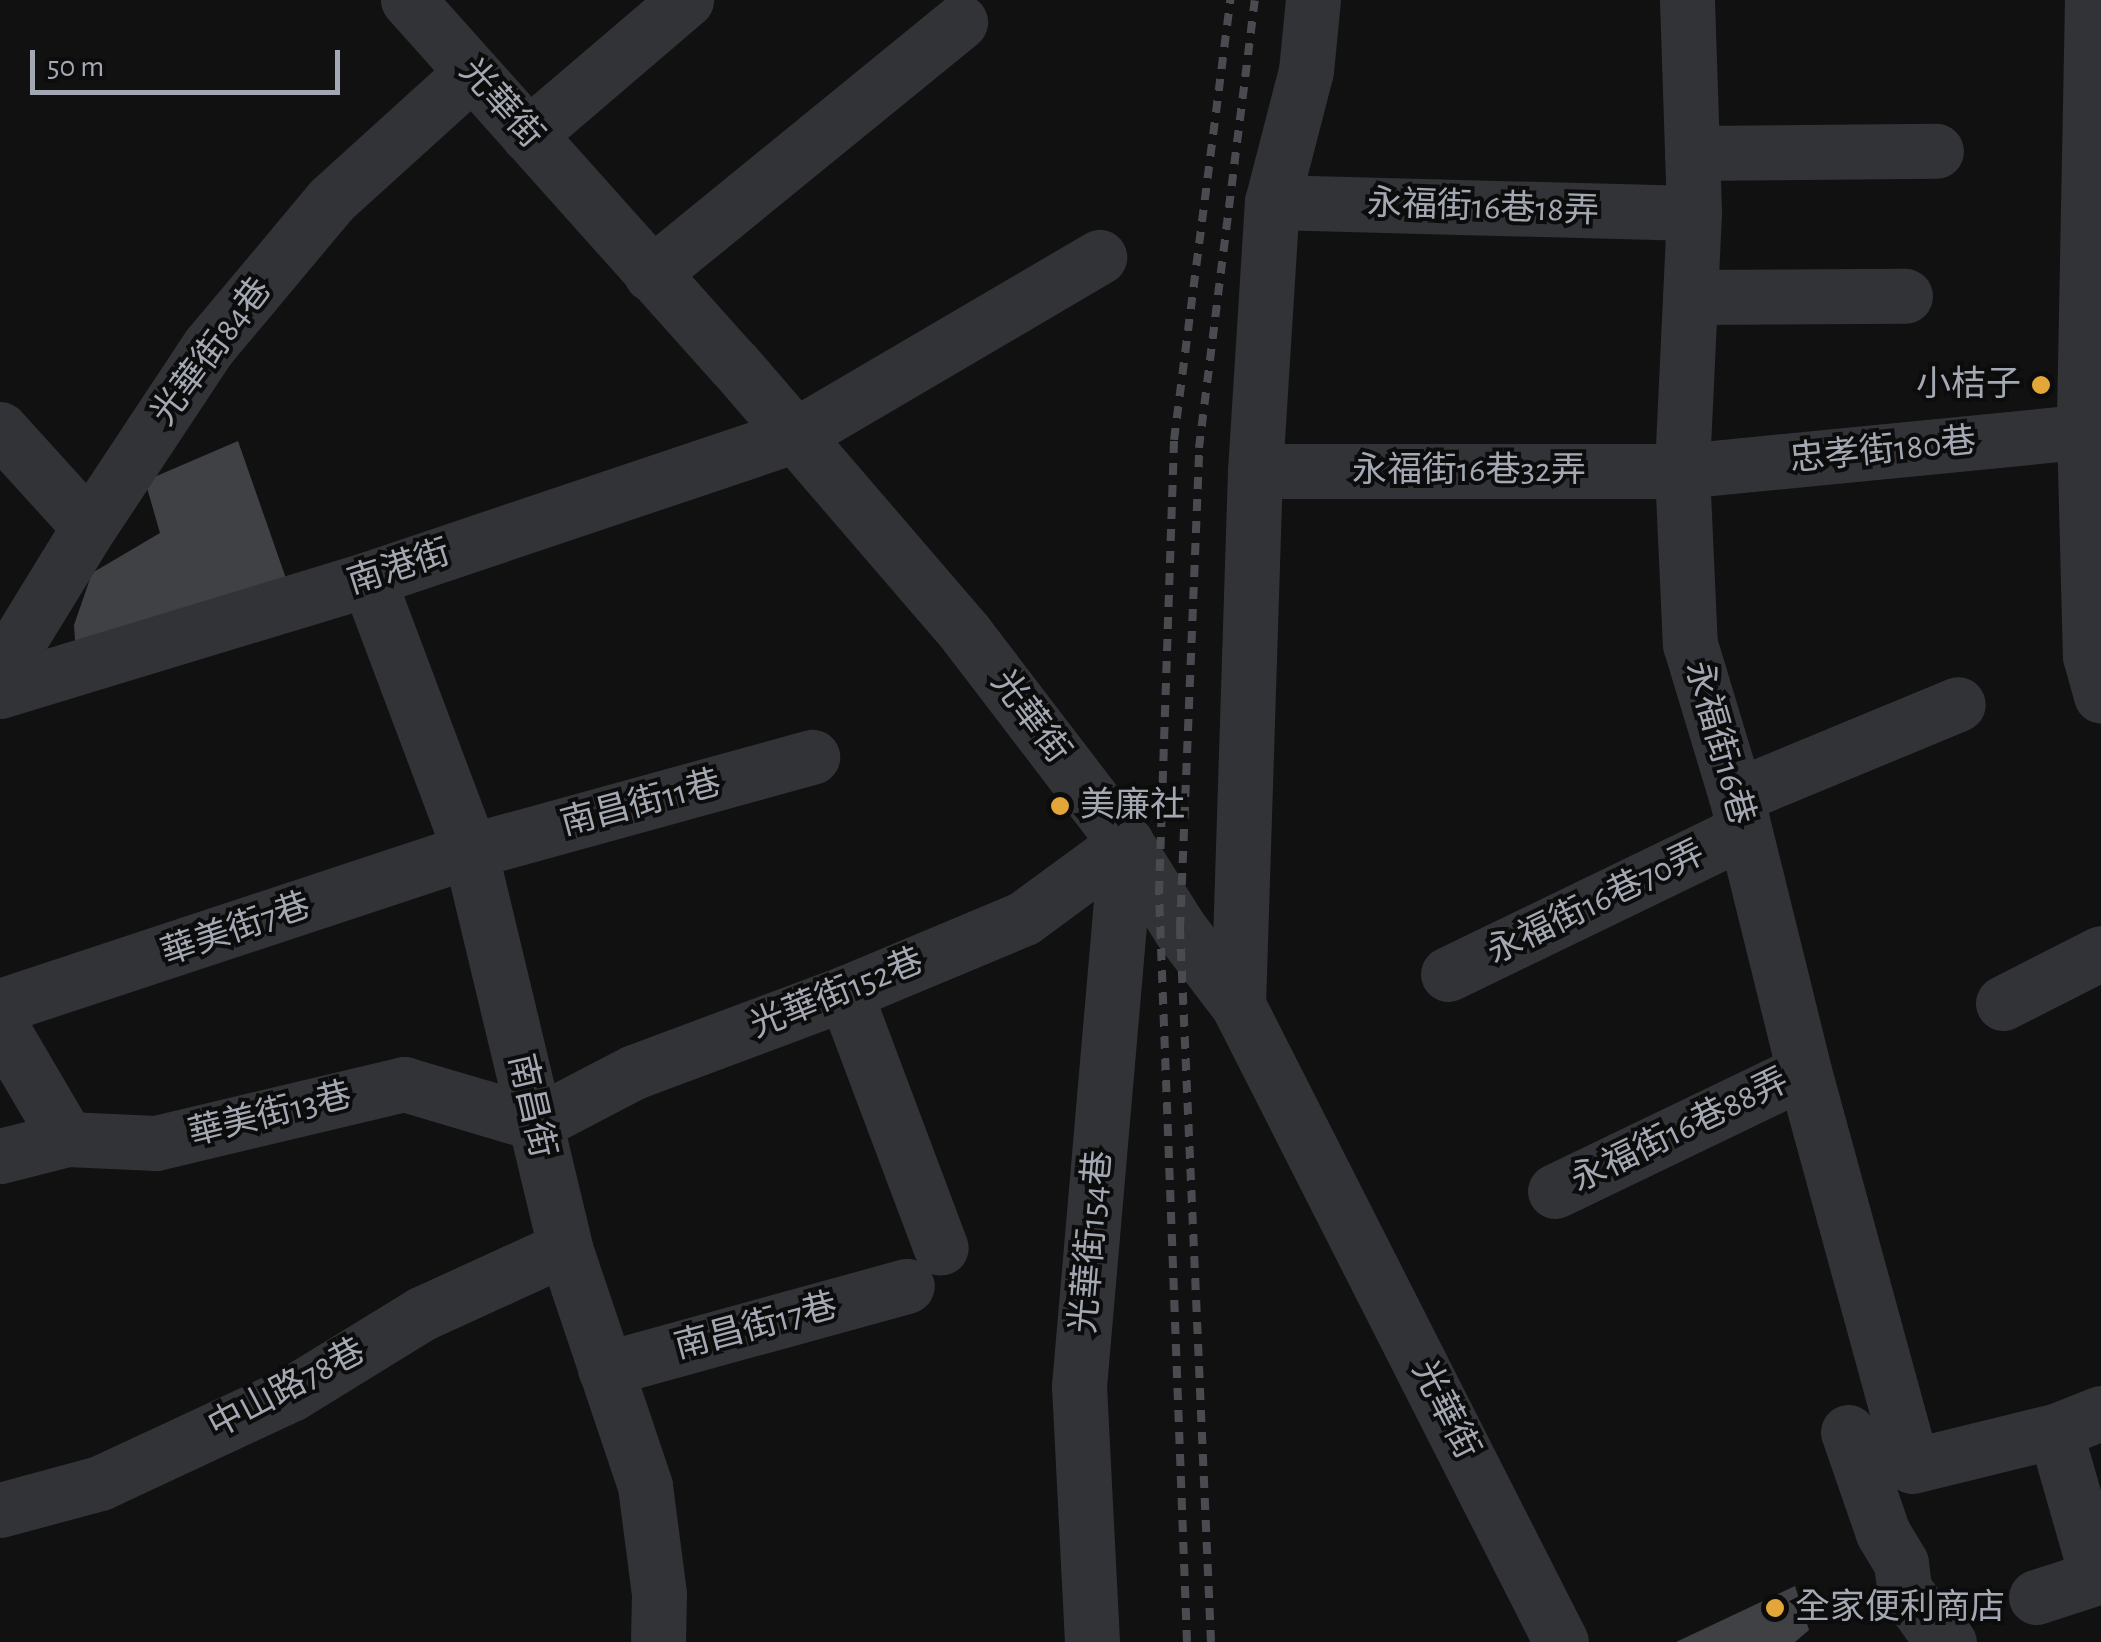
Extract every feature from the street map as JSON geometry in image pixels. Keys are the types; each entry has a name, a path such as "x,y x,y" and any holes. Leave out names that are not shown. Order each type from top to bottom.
{"street":[{"name":"光華街","path":"408,0 966,634 1126,843 1180,928 1238,1005 1561,1642"},
{"path":"528,135 686,0"},
{"path":"1238,1005 1255,471 1272,202 1306,71 1313,0"},
{"name":"永福街16巷","path":"1687,0 1694,213 1682,471 1690,644 1740,813 1804,1072 1912,1466 2078,1422"},
{"path":"2092,0 2090,656 2101,696"},
{"path":"651,274 960,22"},
{"name":"光華街84巷","path":"0,672 89,526 209,346 332,200 472,72"},
{"path":"1692,152 1936,151"},
{"name":"永福街16巷18弄","path":"1272,202 1694,213"},
{"name":"南港街","path":"0,691 368,579 794,436 1099,257"},
{"path":"1690,297 1904,296"},
{"path":"0,429 89,526"},
{"name":"忠孝街180巷","path":"1682,471 2093,430"},
{"name":"永福街16巷32弄","path":"1255,471 1682,471"},
{"name":"南昌街","path":"368,579 470,851 565,1248 645,1486 659,1594 658,1642"},
{"name":"永福街16巷70弄","path":"1448,974 1740,813 1958,704"},
{"name":"南昌街11巷","path":"470,851 812,758"},
{"name":"光華街152巷","path":"536,1123 634,1072 845,993 1024,918 1126,843"},
{"name":"光華街154巷","path":"1092,1642 1079,1386 1126,843"},
{"name":"華美街7巷","path":"0,1006 470,851"},
{"path":"2003,1003 2101,953"},
{"name":"南昌街17巷","path":"606,1369 924,1267 845,993"},
{"path":"0,1025 66,1139"},
{"name":"永福街16巷88弄","path":"1554,1191 1804,1072"},
{"name":"華美街13巷","path":"0,1156 66,1139 156,1143 404,1084 536,1123"},
{"name":"中山路78巷","path":"0,1510 100,1482 290,1394 421,1314 565,1248"},
{"path":"2036,1597 2099,1577 2078,1422"},
{"path":"1848,1432 1883,1533 1901,1563 1904,1589 1928,1622 1949,1642"}],"building":[{"path":"238,441 289,587 76,655 74,625 92,573 160,533 145,481"},
{"name":"全家便利商店","path":"1795,1586 1809,1630 1795,1642 1676,1642"}],"railway":[{"path":"1187,1642 1159,893 1174,440 1230,0"},
{"path":"1211,1642 1180,929 1199,448 1255,0"}],"place":[{"name":"小桔子","path":"2041,385"},
{"name":"美廉社","path":"1060,806"},
{"name":"全家便利商店","path":"1775,1608"}]}
